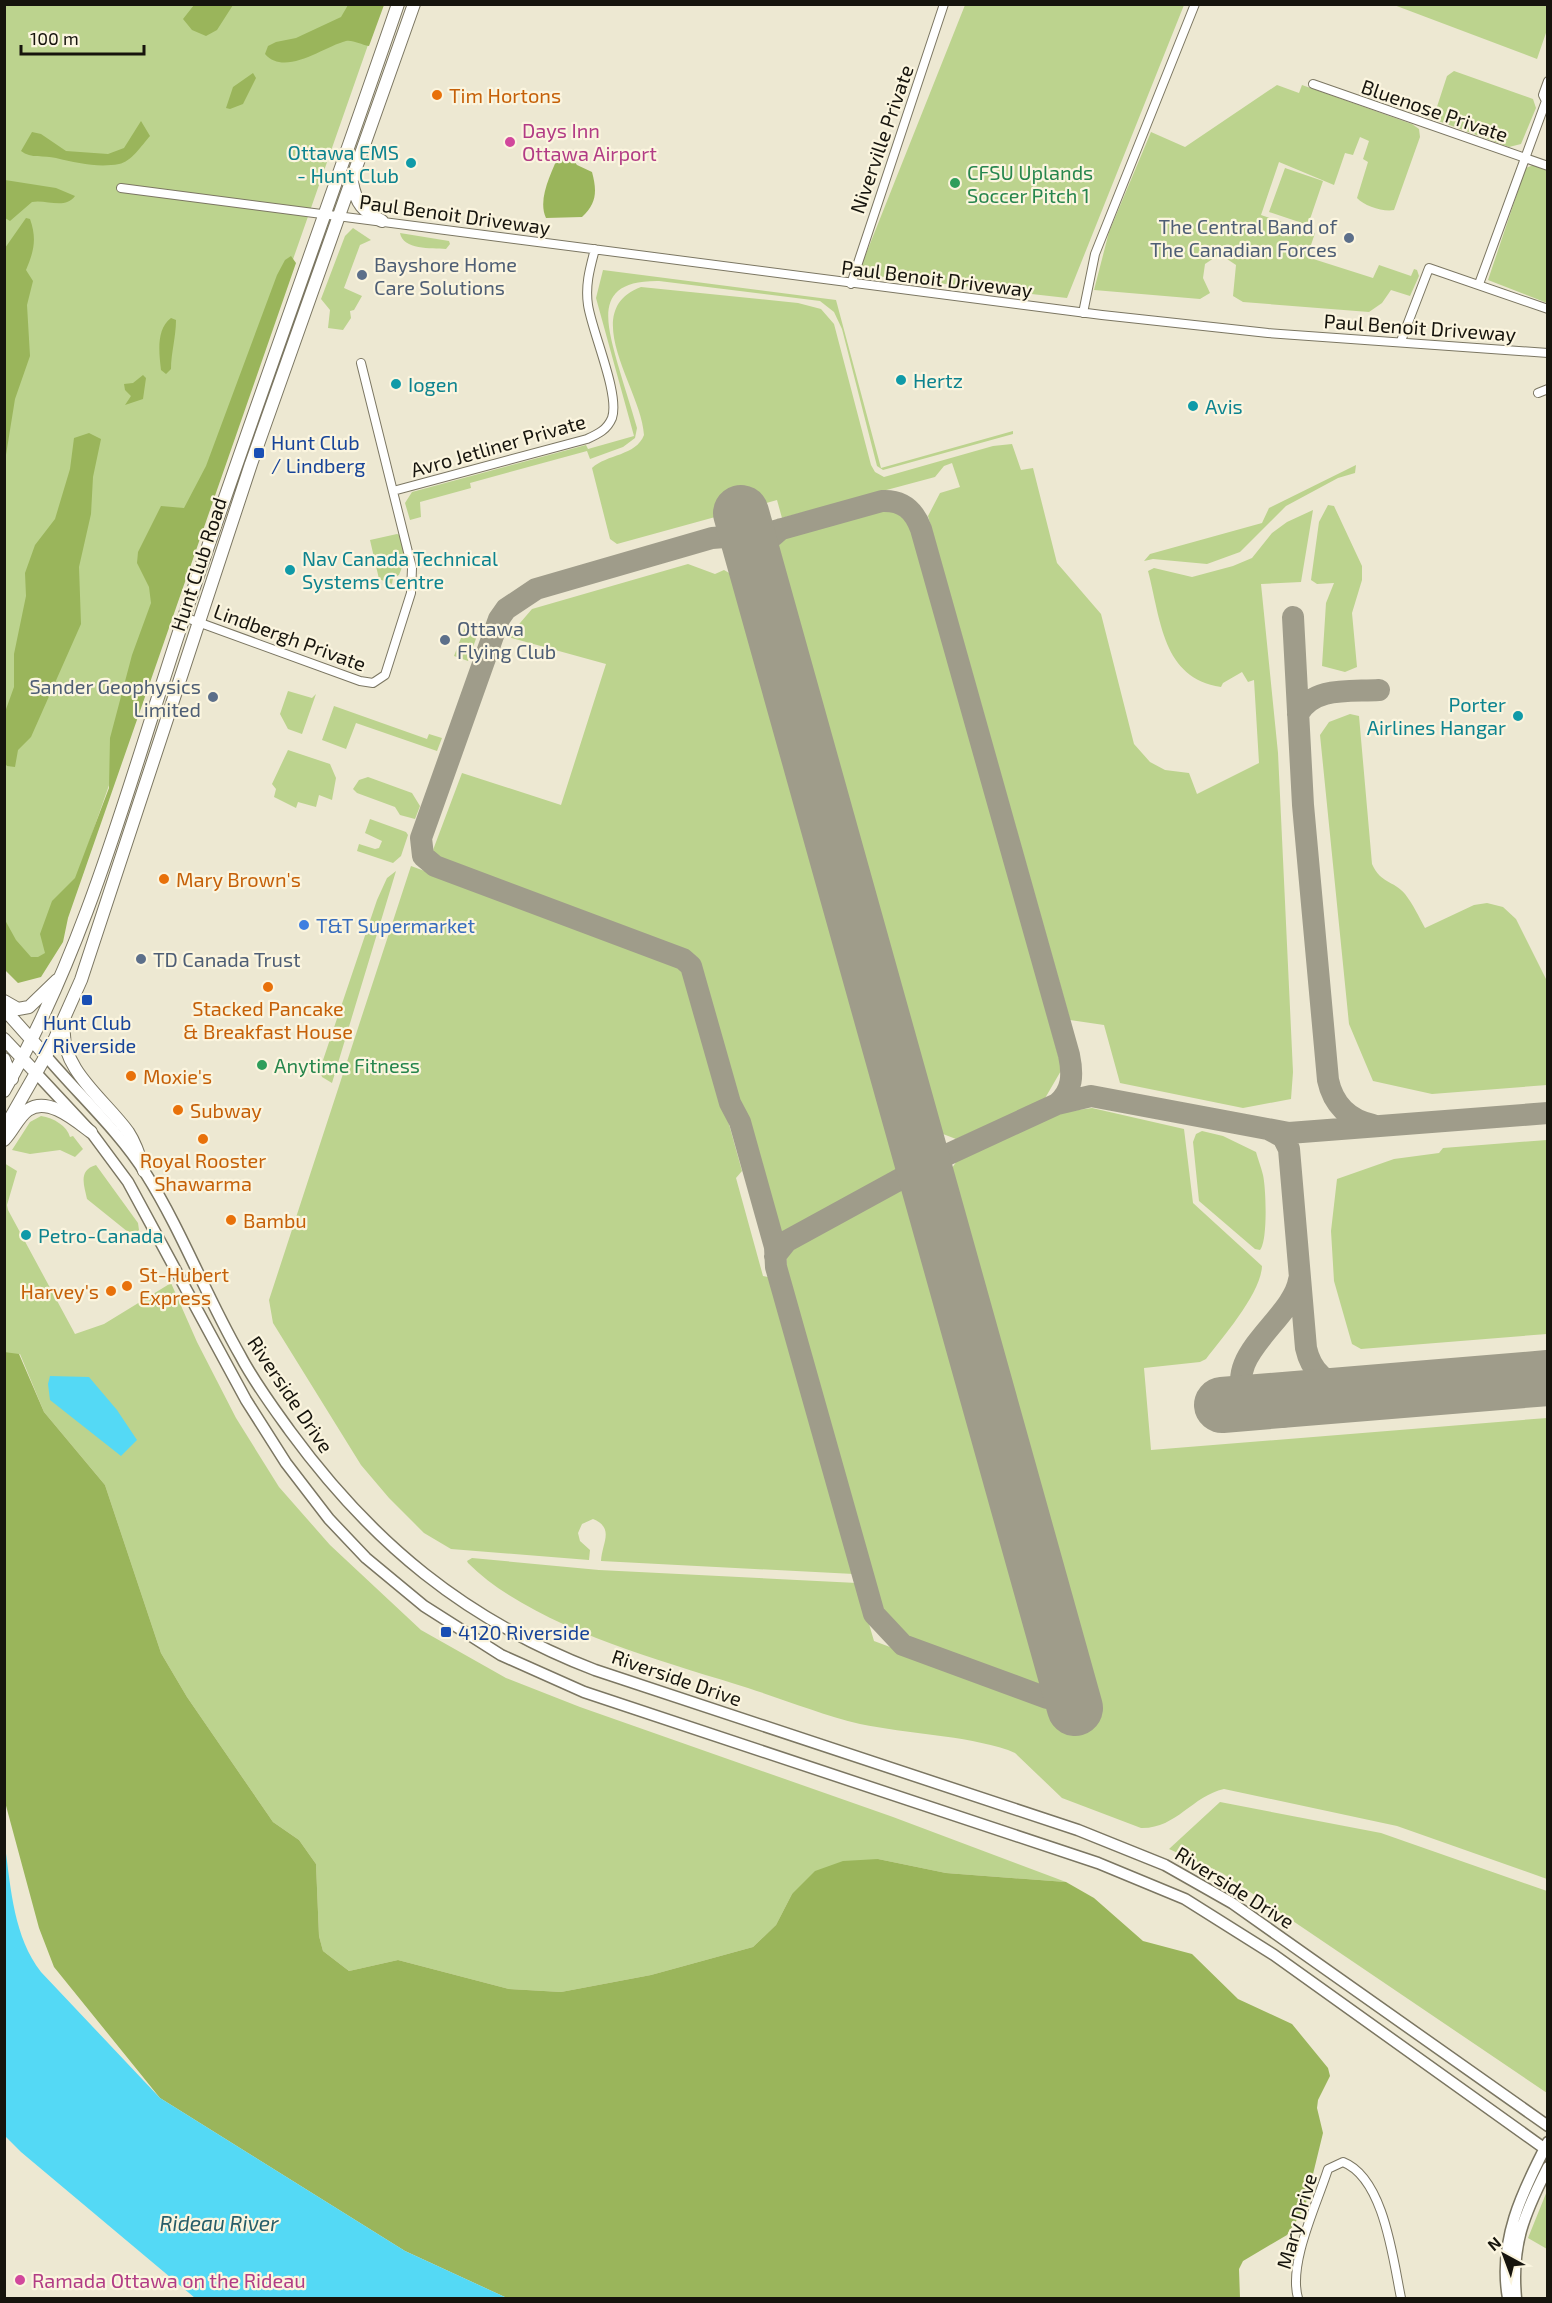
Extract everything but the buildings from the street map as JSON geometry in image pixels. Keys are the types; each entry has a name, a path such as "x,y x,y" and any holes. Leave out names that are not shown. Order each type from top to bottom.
{"main road":[{"name":"Hunt Club Road","path":"4,1091 32,1041 86,914 184,617 398,4"},
{"name":"Hunt Club Road","path":"4,1129 37,1074 64,1020 105,912 274,397 414,4"},
{"path":"352,180 357,203 382,221"},
{"path":"126,796 140,800"},
{"path":"4,1001 18,1009 29,1007 62,975"},
{"name":"Riverside Drive","path":"4,1009 144,1171 245,1365 321,1472 352,1508 397,1553 471,1609 531,1643 595,1670 1069,1827 1165,1865 1232,1904 1548,2126"},
{"path":"64,1020 63,1045 68,1060 128,1132 144,1171"},
{"name":"Riverside Drive","path":"4,1039 92,1132 128,1182 246,1400 296,1477 366,1558 449,1624 522,1666 584,1692 1080,1857 1185,1899 1265,1949 1546,2147"},
{"path":"4,1059 12,1078"},
{"path":"4,1140 26,1112 36,1107 60,1111 92,1132"},
{"path":"157,1233 173,1224"},
{"path":"1508,2298 1505,2259 1509,2231 1519,2203 1546,2147"},
{"path":"1516,2298 1514,2261 1518,2234 1548,2166"}],"street":[{"name":"Niverville Private","path":"851,284 944,4"},
{"path":"1083,313 1095,254 1184,40 1195,4"},
{"path":"1479,284 1546,101 1543,95 1548,81"},
{"name":"Bluenose Private","path":"1312,84 1548,166"},
{"name":"Paul Benoit Driveway","path":"121,188 1083,313 1268,333 1548,353"},
{"name":"Avro Jetliner Private","path":"393,491 587,439 603,431 612,418 614,402 588,305 587,281 595,249"},
{"path":"1401,341 1430,268 1548,309"},
{"name":"Lindbergh Private","path":"184,617 360,681 369,683 380,680 390,660 412,584 410,552 361,363"},
{"path":"1538,393 1548,389"},
{"name":"Mary Drive","path":"1298,2298 1295,2276 1299,2256 1328,2169 1343,2162 1360,2172 1372,2187 1401,2298"}],"green space":[{"path":"4,5 382,5 51,951 25,977 4,946"},
{"path":"194,5 233,5 217,30 206,36 192,30 183,19"},
{"path":"348,5 384,5 369,46 346,41 293,62 283,63 265,54 268,46 276,42 296,38 341,17"},
{"path":"965,5 1184,5 1067,298 858,274"},
{"path":"1394,5 1547,5 1547,30 1537,59"},
{"path":"1454,71 1533,99 1536,108 1521,144 1509,147 1433,119 1447,76"},
{"path":"253,73 256,78 243,104 230,109 226,108 233,87"},
{"path":"1277,85 1299,93 1302,85 1412,124 1419,129 1420,137 1394,210 1374,208 1357,198 1368,162 1363,159 1369,141 1360,137 1353,155 1345,153 1334,185 1279,162 1261,215 1315,233 1307,257 1373,278 1379,265 1411,276 1414,269 1417,270 1419,276 1410,296 1391,290 1382,303 1369,312 1243,302 1233,296 1236,265 1224,257 1217,256 1205,264 1203,278 1210,293 1200,299 1094,290 1109,232 1151,132 1185,147"},
{"path":"141,121 150,136 132,157 119,164 88,164 33,156 21,151 32,132 41,134 66,151 108,154 124,148"},
{"path":"559,154 570,156 577,165 592,172 595,185 593,202 582,217 546,218 544,194"},
{"path":"1533,165 1547,171 1547,303 1488,280 1524,173 1526,168"},
{"path":"1285,168 1323,181 1308,225 1269,212"},
{"path":"5,180 56,188 75,196 61,203 32,202 10,221 5,218"},
{"path":"26,218 30,219 34,239 33,251 26,270 33,281 27,305 30,356 15,399 5,461 5,248"},
{"path":"353,228 371,240 360,245 344,288 362,296 354,310 350,311 351,318 343,330 328,328 330,310 321,299 345,236"},
{"path":"400,233 449,241 450,244 446,249 418,247 406,243"},
{"path":"291,256 296,263 68,918 63,942 41,977 18,983 5,970 5,920 16,940 31,957 38,957 45,953 40,934 52,901 75,878 109,788 110,738 132,655 151,603 149,587 137,563 138,552 161,506 184,508 206,466 277,275 285,260"},
{"path":"603,270 836,300 881,468 1013,431 1013,434 883,470 877,466 842,329 834,312 820,301 659,281 638,283 623,288 614,296 609,306 608,319 614,349 637,428 635,438 623,447 590,459 587,451 470,483 471,488 420,502 421,517 410,520 405,503 412,492 586,445 588,449 634,436 596,298"},
{"path":"641,287 798,303 821,309 834,324 871,465 875,472 884,477 993,446 1012,444 1021,470 1033,468 1057,563 1101,614 1134,744 1150,762 1165,770 1189,773 1197,794 1259,763 1254,680 1248,682 1242,672 1223,683 1221,687 1201,681 1187,672 1175,659 1167,644 1148,571 1154,568 1192,577 1233,566 1252,558 1272,533 1287,522 1313,510 1301,582 1261,584 1278,753 1293,1072 1291,1099 1243,1108 1120,1083 1104,1025 1070,1020 928,516 940,493 960,487 952,463 944,466 935,477 782,518 777,500 617,544 610,539 592,468 598,463 635,447 644,435 641,417 613,333 614,314 623,298"},
{"path":"171,318 176,320 176,326 171,369 166,374 161,370 160,342 163,328"},
{"path":"143,375 146,378 143,399 125,405 131,396 125,390 124,384 133,383"},
{"path":"89,433 101,439 93,477 91,514 79,567 81,624 31,737 18,750 15,767 7,766 5,763 5,712 14,687 14,654 26,596 25,573 35,545 55,519 70,469 74,438"},
{"path":"1356,465 1355,473 1338,478 1286,506 1240,552 1207,564 1153,559 1144,561 1150,554 1262,523 1269,508"},
{"path":"1328,505 1334,506 1362,566 1362,580 1352,613 1357,667 1345,672 1322,666 1326,603 1334,583 1317,584 1311,580 1319,522"},
{"path":"888,508 911,522 1062,1069 1044,1100 956,1139 930,1129 770,562 783,538"},
{"path":"400,535 406,557 399,575 393,578 392,584 379,579 370,540"},
{"path":"688,564 715,574 724,570 745,582 905,1159 894,1173 786,1233 777,1229 697,957 439,861 433,850 462,773 561,805 606,664 508,637 532,609"},
{"path":"466,625 478,633 468,661 454,656"},
{"path":"288,691 312,698 316,694 302,734 288,729 280,714"},
{"path":"334,706 427,739 429,734 442,738 437,751 356,723 346,749 322,740"},
{"path":"1350,714 1359,716 1372,864 1383,879 1405,894 1425,928 1474,905 1487,903 1503,907 1516,919 1547,981 1547,1085 1432,1094 1373,1081 1349,1024 1320,735 1329,722"},
{"path":"288,750 330,764 336,778 332,800 319,795 316,807 298,802 296,808 274,797 276,789 272,784"},
{"path":"368,777 412,793 420,806 415,819 400,815 395,807 357,793 353,789 359,780"},
{"path":"370,819 406,832 408,835 401,856 393,863 357,851 359,844 375,849 379,848 382,841 365,833"},
{"path":"411,866 673,962 687,973 742,1171 736,1178 763,1276 773,1278 854,1574 601,1561 605,1531 600,1523 593,1519 582,1524 578,1533 580,1541 590,1550 589,1560 451,1549 424,1533 389,1498 361,1465 273,1323 269,1300"},
{"path":"396,871 332,1083 322,1077 320,1069 377,900 387,878"},
{"path":"1092,1108 1184,1129 1193,1203 1262,1266 1260,1277 1248,1301 1206,1359 1200,1362 1144,1368 1151,1450 1547,1418 1547,1879 1397,1826 1224,1789 1202,1798 1164,1823 1141,1828 1062,1798 1015,1753 1008,1750 973,1741 860,1724 638,1653 562,1624 527,1606 495,1586 468,1563 467,1561 472,1558 599,1570 857,1583 874,1641 1063,1712 1090,1704 943,1181 961,1155 1057,1113"},
{"path":"41,1116 59,1123 83,1149 75,1157 60,1150 30,1154 12,1150 30,1122"},
{"path":"1202,1131 1223,1136 1256,1152 1265,1191 1265,1226 1263,1245 1260,1250 1255,1249 1199,1201 1193,1142 1196,1134"},
{"path":"1547,1140 1547,1334 1361,1349 1352,1344 1334,1281 1331,1231 1337,1179 1394,1159 1439,1153 1443,1148"},
{"path":"4,1163 17,1171 7,1205 8,1210 75,1334 104,1324 171,1283 197,1342 236,1418 279,1487 330,1545 421,1630 506,1678 580,1707 893,1817 1066,1882 946,1873 878,1859 792,1894 776,1925 753,1947 651,1975 561,1992 509,1989 398,1960 349,1971 323,1951 319,1936 316,1864 299,1840 273,1822 187,1697 161,1653 105,1485 44,1412 20,1354 5,1358"},
{"path":"96,1165 138,1223 139,1230 136,1233 128,1232 87,1199 84,1174 90,1167"},
{"path":"914,1185 1053,1683 1040,1691 908,1640 881,1611 788,1284 786,1256 792,1246 898,1187"},
{"path":"4,1352 19,1354 44,1412 105,1485 161,1653 187,1697 273,1822 299,1840 316,1864 319,1936 323,1951 349,1971 398,1960 509,1989 561,1992 651,1975 753,1947 776,1925 792,1894 815,1871 843,1861 878,1859 946,1873 1066,1882 1094,1898 1143,1941 1192,1954 1238,1999 1292,2024 1328,2068 1330,2076 1318,2100 1317,2108 1323,2133 1305,2207 1287,2235 1243,2261 1239,2269 1240,2298 507,2298 405,2251 160,2098 54,1967 39,1928 5,1802"},
{"path":"1220,1802 1381,1833 1547,1891 1547,2093 1222,1873 1169,1849"},
{"path":"1547,2191 1547,2249 1528,2238"}],"water":[{"path":"50,1376 89,1377 117,1410 137,1440 121,1456 50,1400 48,1384"},
{"name":"Rideau River","path":"5,1846 15,1912 32,1958 41,1972 160,2098 405,2251 507,2298 195,2298 21,2152 5,2136"}],"taxiway":[{"path":"1049,1621 1064,1684 1057,1695 1047,1698 903,1645 874,1614 776,1267 775,1247 740,1122 730,1103 691,966 683,959 435,866 423,856 421,838 499,619 506,609 536,589 712,538 764,534 882,501 896,502 907,508 915,516 921,529 1069,1055 1071,1069 1069,1088 1057,1104"},
{"path":"781,529 765,543 759,561 782,650"},
{"path":"1293,617 1303,805 1328,1080 1330,1089 1343,1110 1364,1123 1373,1125"},
{"path":"1298,714 1305,705 1323,695 1345,691 1379,690"},
{"path":"893,1051 904,1088"},
{"path":"775,1256 787,1241 904,1177 915,1166 917,1151 895,1073"},
{"path":"955,1270 934,1197 935,1169 940,1158 1057,1104 1091,1096 1289,1133 1548,1113"},
{"path":"1270,1130 1283,1137 1289,1149 1306,1348 1313,1367 1325,1379 1341,1386 1358,1389 1434,1384"},
{"path":"1299,1280 1294,1295 1284,1310 1248,1356 1242,1372 1242,1388 1254,1407 1264,1414 1275,1417 1290,1415 1320,1398 1353,1395"}],"runway":[{"path":"741,513 1075,1708"},
{"path":"1222,1405 1548,1378"}],"place":[{"name":"Tim Hortons","path":"437,95"},
{"name":"Days Inn Ottawa Airport","path":"510,142"},
{"name":"Ottawa EMS - Hunt Club","path":"411,163"},
{"name":"CFSU Uplands Soccer Pitch 1","path":"955,183"},
{"name":"The Central Band of The Canadian Forces","path":"1349,238"},
{"name":"Bayshore Home Care Solutions","path":"362,275"},
{"name":"Hertz","path":"901,380"},
{"name":"Iogen","path":"396,384"},
{"name":"Avis","path":"1193,406"},
{"name":"Hunt Club / Lindberg","path":"259,453"},
{"name":"Nav Canada Technical Systems Centre","path":"290,570"},
{"name":"Ottawa Flying Club","path":"445,640"},
{"name":"Sander Geophysics Limited","path":"213,697"},
{"name":"Porter Airlines Hangar","path":"1518,716"},
{"name":"Mary Brown's","path":"164,879"},
{"name":"T&T Supermarket","path":"304,925"},
{"name":"TD Canada Trust","path":"141,959"},
{"name":"Stacked Pancake & Breakfast House","path":"268,987"},
{"name":"Hunt Club / Riverside","path":"87,1000"},
{"name":"Anytime Fitness","path":"262,1065"},
{"name":"Moxie's","path":"131,1076"},
{"name":"Subway","path":"178,1110"},
{"name":"Royal Rooster Shawarma","path":"203,1139"},
{"name":"Bambu","path":"231,1220"},
{"name":"Petro-Canada","path":"26,1235"},
{"name":"St-Hubert Express","path":"127,1286"},
{"name":"Harvey's","path":"111,1291"},
{"name":"4120 Riverside","path":"446,1632"},
{"name":"Ramada Ottawa on the Rideau","path":"20,2280"}]}
